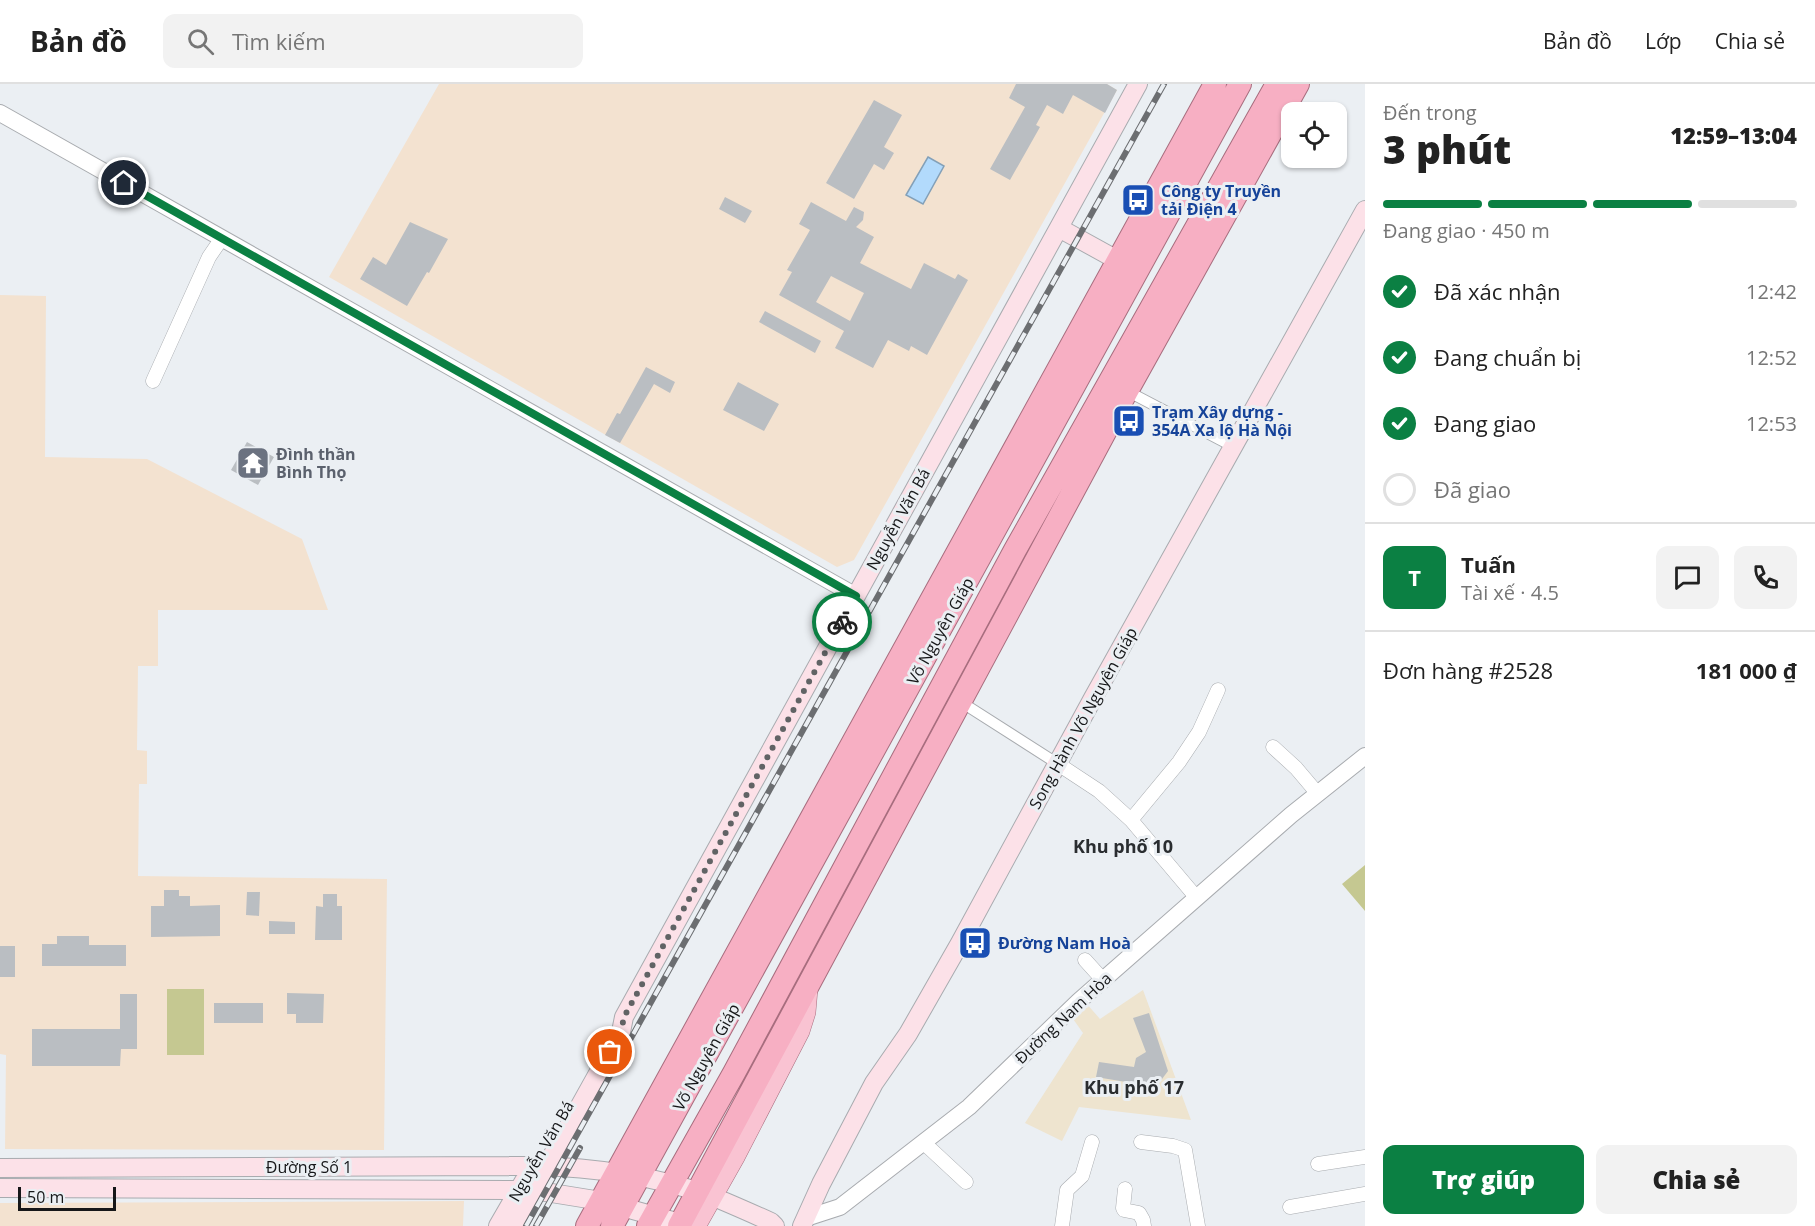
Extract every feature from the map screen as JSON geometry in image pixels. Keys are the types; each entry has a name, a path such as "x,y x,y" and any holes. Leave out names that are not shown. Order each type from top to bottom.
{"highway":[{"name":"Võ Nguyên Giáp","path":"618,1216 1128,266 1215,84"},
{"name":"Võ Nguyên Giáp","path":"601,1201 1128,266 1240,84"},
{"name":"Võ Nguyên Giáp","path":"651,1220 716,1106 1015,550 1277,84"},
{"path":"686,1225 704,1194 757,1079 1126,391 1298,84"},
{"path":"716,1106 757,1079"},
{"path":"687,1157 704,1194"},
{"path":"587,1226 601,1201"}],"main road":[{"name":"Nguyễn Văn Bá","path":"498,1226 526,1190 621,1032 624,1017 1138,84"},
{"name":"Song Hành Võ Nguyên Giáp","path":"804,1222 874,1083 908,1034 1365,210"},
{"path":"1059,228 1128,266"},
{"path":"704,1194 799,1031 805,1012 807,988"},
{"name":"Đường Số 1","path":"0,1168 539,1167 617,1174 672,1185 704,1194 771,1222 775,1226"},
{"name":"Đường Số 1","path":"0,1188 526,1190 601,1201 618,1216 686,1225"},
{"name":"Nguyễn Văn Bá","path":"513,1226 526,1190"}],"street":[{"path":"0,113 856,596"},
{"path":"153,381 209,257 222,238"},
{"path":"1126,391 1234,447"},
{"path":"1131,820 1179,762 1199,732 1218,690"},
{"path":"961,702 1099,791 1131,820 1196,897"},
{"path":"1274,747 1318,794"},
{"name":"Đường Nam Hòa","path":"804,1222 840,1208 969,1107 1103,980 1196,897 1365,756"},
{"path":"1085,960 1103,980"},
{"path":"1062,1226 1067,1190 1082,1176 1092,1142"},
{"path":"1141,1142 1185,1150 1198,1222"},
{"path":"924,1143 966,1182"},
{"path":"1318,1164 1365,1157"},
{"path":"1125,1189 1124,1210 1139,1214 1144,1226"},
{"path":"1290,1207 1365,1194"}],"shaded area":[{"path":"439,84 1107,84 1117,90 854,560 837,567 329,277"},
{"path":"0,295 46,296 45,457 147,459 302,539 328,610 158,610 158,666 138,666 137,750 147,751 147,784 139,784 138,876 387,879 384,1150 5,1149 6,1055 0,1054"},
{"path":"1143,990 1191,1120 1079,1107 1062,1141 1025,1123 1083,1033 1071,1016 1086,1003 1100,1019"},
{"path":"464,1201 463,1226 0,1226 0,1203"}],"green space":[{"path":"1365,865 1365,911 1342,884"},
{"path":"167,989 204,989 204,1055 167,1055"}],"water":[{"path":"928,157 944,166 923,204 906,195"}],"building":[{"path":"1016,84 1107,84 1117,90 1105,113 1073,95 1063,114 1047,105 1036,125 1040,127 1010,180 990,169 1025,107 1009,98"},
{"path":"874,100 902,115 884,147 894,153 884,170 874,164 854,199 826,183"},
{"path":"725,197 752,211 745,223 719,209"},
{"path":"811,202 846,221 854,207 864,212 863,220 856,227 874,237 860,263 911,289 924,263 955,279 958,274 968,280 927,355 911,346 909,351 888,340 873,368 835,348 844,331 779,295 792,272 787,270 810,230 799,224","holes":["831,276 864,293 850,321 816,302"]},
{"path":"410,222 448,239 407,306 360,279 373,257 386,265"},
{"path":"765,311 821,341 815,353 759,322"},
{"path":"646,367 675,382 670,393 654,384 620,443 605,435 617,413 620,414"},
{"path":"738,382 779,404 764,431 723,410"},
{"name":"Đình thần Bình Thọ","path":"247,442 274,457 258,485 231,470"},
{"path":"164,890 179,890 179,896 190,896 190,906 220,905 220,936 151,937 151,906 164,906"},
{"path":"247,892 260,892 259,916 246,915"},
{"path":"323,894 337,894 337,906 342,906 342,940 315,940 316,906 323,907"},
{"path":"269,921 295,922 295,934 269,934"},
{"path":"57,936 89,936 89,945 126,945 126,966 42,966 42,944 57,944"},
{"path":"0,946 15,946 15,977 0,977"},
{"path":"287,993 324,994 323,1023 296,1023 296,1014 287,1014"},
{"path":"120,994 137,994 137,1049 121,1049 120,1066 32,1066 32,1029 120,1029"},
{"path":"214,1003 263,1003 263,1023 214,1023"},
{"path":"1149,1013 1168,1071 1156,1087 1096,1077 1099,1062 1134,1067 1136,1058 1146,1052 1133,1018"}],"railway":[{"path":"526,1226 1164,84"},
{"path":"536,1226 580,1148"}],"way so far":[{"path":"610,1052 621,1032 624,1017 842,622"}],"place":[{"name":"Công ty Truyền tải Điện 4","path":"1138,200"},
{"name":"Trạm Xây dựng - 354A Xa lộ Hà Nội","path":"1129,421"},
{"name":"Đình thần Bình Thọ","path":"253,463"},
{"name":"Đường Nam Hoà","path":"975,943"}],"district":[{"name":"Khu phố 10","path":"1123,847"},
{"name":"Khu phố 17","path":"1134,1088"}],"route":[{"path":"124,183 856,596 842,622"}]}
